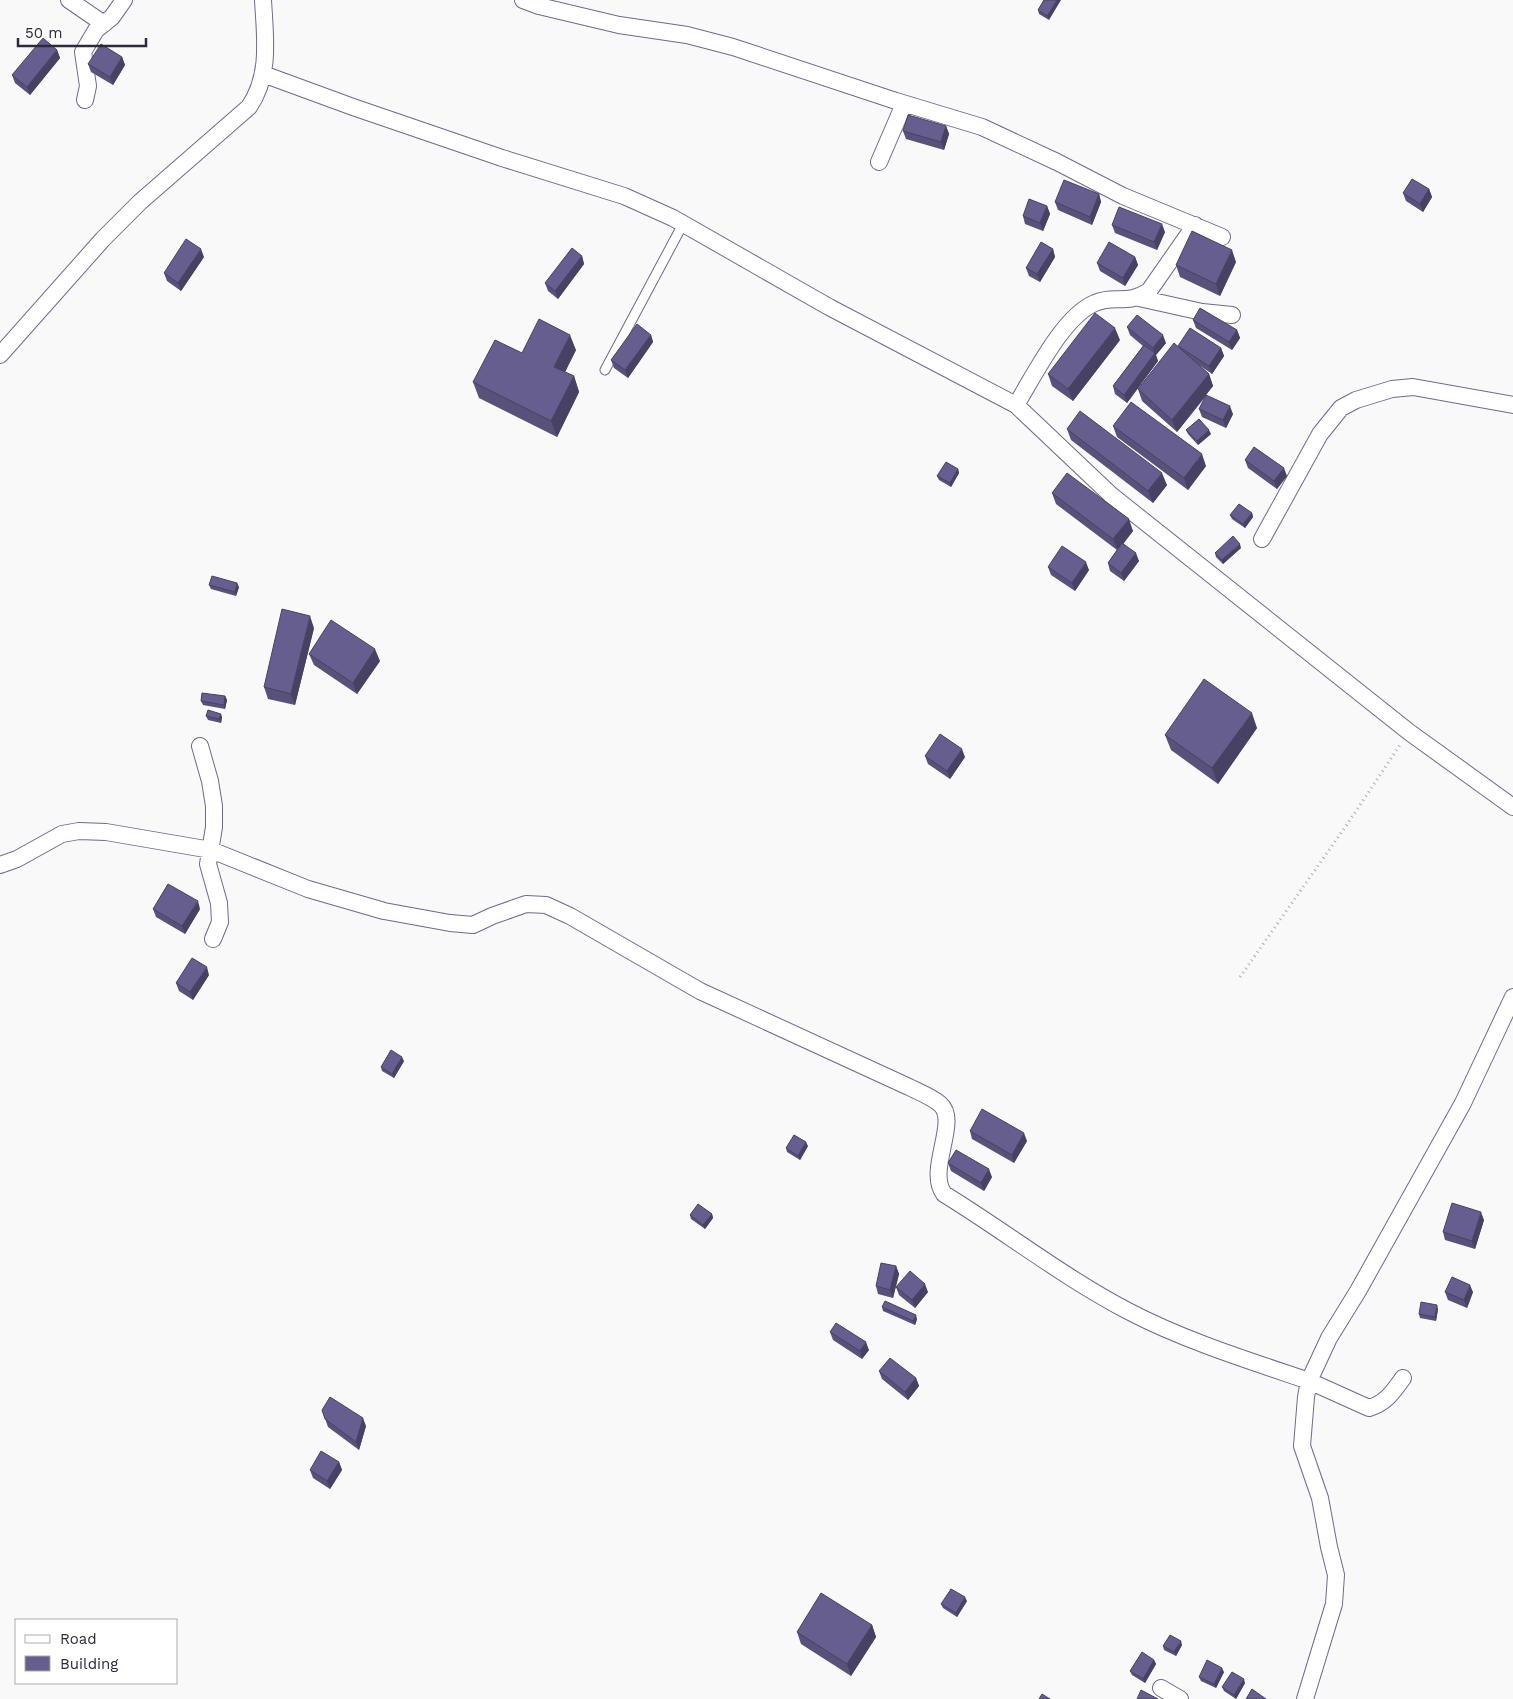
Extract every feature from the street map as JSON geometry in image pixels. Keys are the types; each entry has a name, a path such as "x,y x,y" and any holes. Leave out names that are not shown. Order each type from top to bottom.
{"street":[{"path":"69,0 104,24"},
{"path":"85,100 88,86 83,52 96,30 112,17 124,0"},
{"path":"0,355 109,232 140,202 248,107 254,99 263,74 266,43 263,0"},
{"path":"522,0 539,6 619,25 687,35 732,47 904,104 982,127 1057,162 1123,196 1222,237"},
{"path":"263,74 352,108 624,196 683,224 828,306 1016,405 1111,495 1409,732 1513,807"},
{"path":"879,162 904,104"},
{"path":"1139,298 1150,290 1195,225"},
{"path":"1016,405 1066,326 1095,303 1106,300 1139,298 1195,311 1232,315"},
{"path":"1262,539 1320,434 1340,408 1356,400 1392,389 1413,387 1513,405"},
{"path":"200,746 210,781 214,806 214,827 208,864 218,903 220,922 213,939"},
{"path":"0,865 18,858 62,834 79,831 106,832 211,850 308,889 384,911 450,923 474,925 492,916 526,904 546,905 570,916 700,991 940,1103 945,1109 946,1117 939,1164 939,1184 944,1194 1043,1260 1128,1311 1181,1335 1309,1381 1369,1408 1379,1405 1387,1399 1403,1378"},
{"path":"1305,1699 1334,1604 1336,1575 1320,1498 1302,1446 1309,1381 1329,1338 1358,1291 1463,1103 1513,997"},
{"path":"1161,1688 1180,1699"}],"lane":[{"path":"604,370 683,224"}],"path":[{"path":"1240,977 1409,732"}],"building":[{"path":"1044,0 1057,0 1047,16 1038,10"},
{"path":"43,38 57,50 27,87 12,75"},
{"path":"101,44 122,57 110,77 88,64"},
{"path":"908,115 946,126 941,142 903,131"},
{"path":"1412,179 1429,189 1420,204 1403,193"},
{"path":"1064,180 1099,194 1090,217 1055,202"},
{"path":"1029,199 1047,206 1040,223 1023,216"},
{"path":"1119,207 1162,224 1154,242 1112,225"},
{"path":"1192,231 1232,250 1216,284 1176,265"},
{"path":"186,239 201,249 178,283 164,273"},
{"path":"1041,242 1053,249 1037,274 1026,268"},
{"path":"1109,242 1135,257 1123,278 1097,263"},
{"path":"572,248 582,256 555,291 545,283"},
{"path":"1200,308 1237,330 1229,342 1193,320"},
{"path":"1095,313 1115,328 1068,389 1048,374"},
{"path":"1137,315 1163,335 1153,348 1127,327"},
{"path":"539,319 570,335 554,367 574,376 551,421 473,382 495,340 522,353"},
{"path":"637,324 651,335 625,370 611,360"},
{"path":"1190,328 1221,348 1209,366 1178,346"},
{"path":"1174,343 1209,374 1172,420 1138,389"},
{"path":"1144,345 1155,353 1124,395 1113,386"},
{"path":"1206,395 1230,406 1223,420 1199,409"},
{"path":"1131,402 1202,454 1184,478 1113,426"},
{"path":"1080,411 1162,473 1148,491 1067,429"},
{"path":"1199,419 1209,430 1197,441 1186,430"},
{"path":"1254,447 1284,468 1274,481 1245,460"},
{"path":"946,462 958,469 950,483 937,476"},
{"path":"1067,473 1129,519 1113,539 1052,493"},
{"path":"1239,504 1252,513 1243,524 1230,515"},
{"path":"1233,536 1240,544 1222,560 1215,553"},
{"path":"1122,543 1136,553 1121,573 1108,563"},
{"path":"1062,546 1086,562 1072,583 1048,567"},
{"path":"212,576 237,583 235,592 209,585"},
{"path":"282,609 310,616 291,694 264,687"},
{"path":"331,620 375,649 353,683 309,654"},
{"path":"1204,679 1252,713 1212,768 1165,735"},
{"path":"202,693 225,696 224,705 201,701"},
{"path":"208,710 221,714 219,719 206,716"},
{"path":"940,734 962,749 947,771 925,756"},
{"path":"168,884 198,901 182,926 153,909"},
{"path":"192,958 207,967 190,992 176,983"},
{"path":"391,1050 402,1057 392,1074 381,1067"},
{"path":"982,1109 1024,1133 1012,1155 970,1131"},
{"path":"794,1135 806,1142 798,1156 786,1148"},
{"path":"956,1150 989,1169 981,1183 948,1163"},
{"path":"1452,1203 1481,1212 1472,1241 1443,1232"},
{"path":"698,1204 712,1214 703,1225 690,1215"},
{"path":"881,1263 896,1266 890,1290 876,1286"},
{"path":"910,1271 925,1284 912,1300 896,1287"},
{"path":"1452,1277 1470,1285 1464,1300 1445,1292"},
{"path":"885,1301 916,1315 913,1321 882,1307"},
{"path":"1421,1302 1437,1305 1435,1317 1419,1314"},
{"path":"836,1323 866,1342 860,1351 830,1332"},
{"path":"890,1358 916,1378 905,1392 879,1371"},
{"path":"330,1397 363,1418 356,1442 325,1419 322,1410"},
{"path":"321,1451 339,1462 327,1481 310,1470"},
{"path":"951,1589 965,1597 956,1613 941,1604"},
{"path":"821,1593 872,1625 847,1664 797,1632"},
{"path":"1170,1635 1181,1641 1174,1652 1163,1646"},
{"path":"1142,1652 1154,1660 1143,1679 1130,1671"},
{"path":"1207,1660 1222,1668 1214,1684 1199,1677"},
{"path":"1232,1672 1244,1679 1234,1695 1222,1687"},
{"path":"1252,1689 1266,1699 1246,1699"},
{"path":"1141,1690 1158,1699 1137,1699"},
{"path":"1042,1694 1050,1699 1039,1699"}]}
